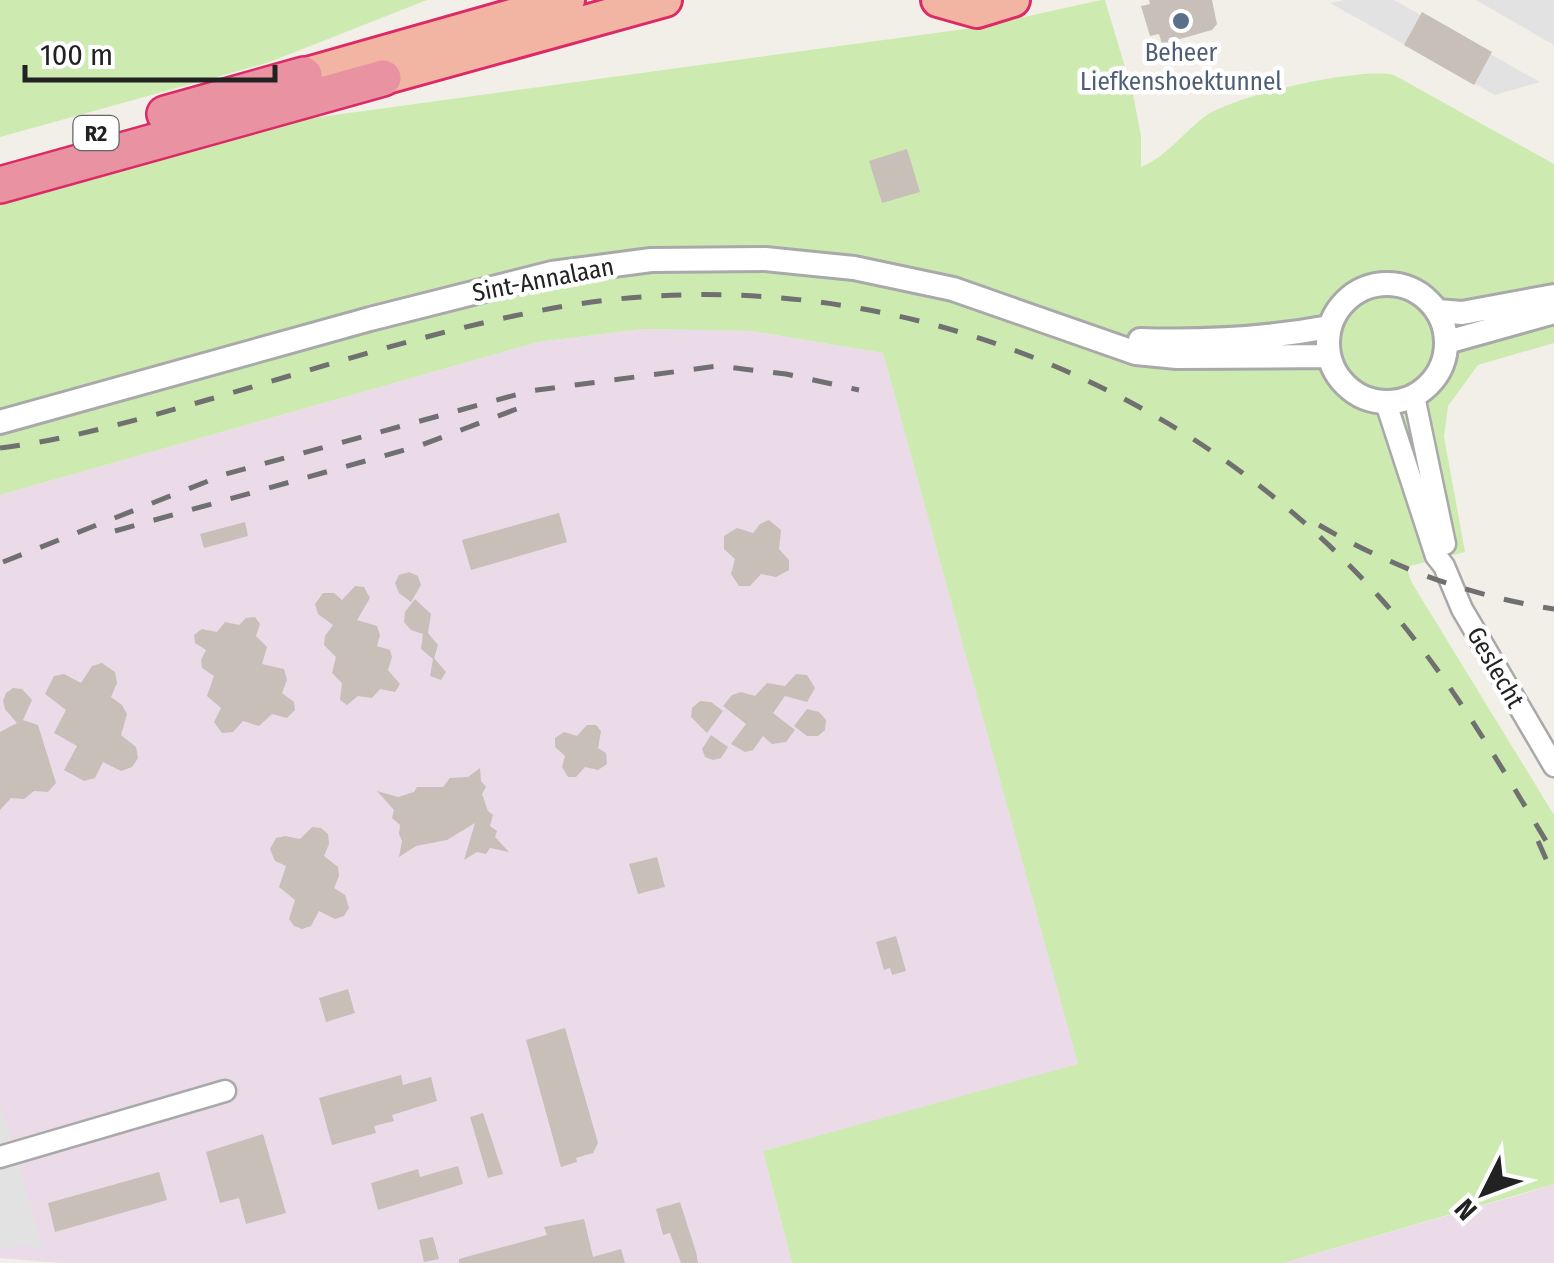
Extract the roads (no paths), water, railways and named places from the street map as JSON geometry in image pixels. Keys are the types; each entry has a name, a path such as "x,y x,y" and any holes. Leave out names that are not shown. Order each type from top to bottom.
{"highway":[{"name":"R2","path":"0,160 568,0"},
{"name":"R2","path":"0,185 664,0"},
{"path":"938,0 977,11 1013,0"}],"street":[{"name":"Sint-Annalaan","path":"0,422 515,282 569,270 652,260 765,260 854,268 953,290 1136,353 1178,358 1329,356"},
{"path":"1388,283 1424,296 1437,311 1447,342 1438,374 1414,396 1386,402 1367,399 1350,390 1337,375 1329,356 1329,328 1337,310 1351,296 1368,286 1388,283"},
{"path":"1437,311 1462,313 1554,296"},
{"path":"1447,342 1554,312"},
{"name":"Sint-Annalaan","path":"1093,336 1102,333 1138,340 1199,342 1329,328"},
{"name":"Geslecht","path":"1414,396 1447,551 1444,566"},
{"name":"Geslecht","path":"1386,402 1436,556 1462,609 1554,766"},
{"path":"0,1157 225,1092"}],"railway":[{"path":"0,448 121,424 405,343 533,312 650,296 767,297 883,313 995,344 1103,388 1204,446 1298,517 1407,629 1474,723 1554,854"},
{"path":"3,562 226,474 530,391 718,366 786,374 859,390"},
{"path":"115,531 419,446 535,402"},
{"path":"1319,525 1433,578 1554,609"},
{"path":"1538,841 1554,877"}],"place":[{"name":"Beheer Liefkenshoektunnel","path":"1181,21"}]}
